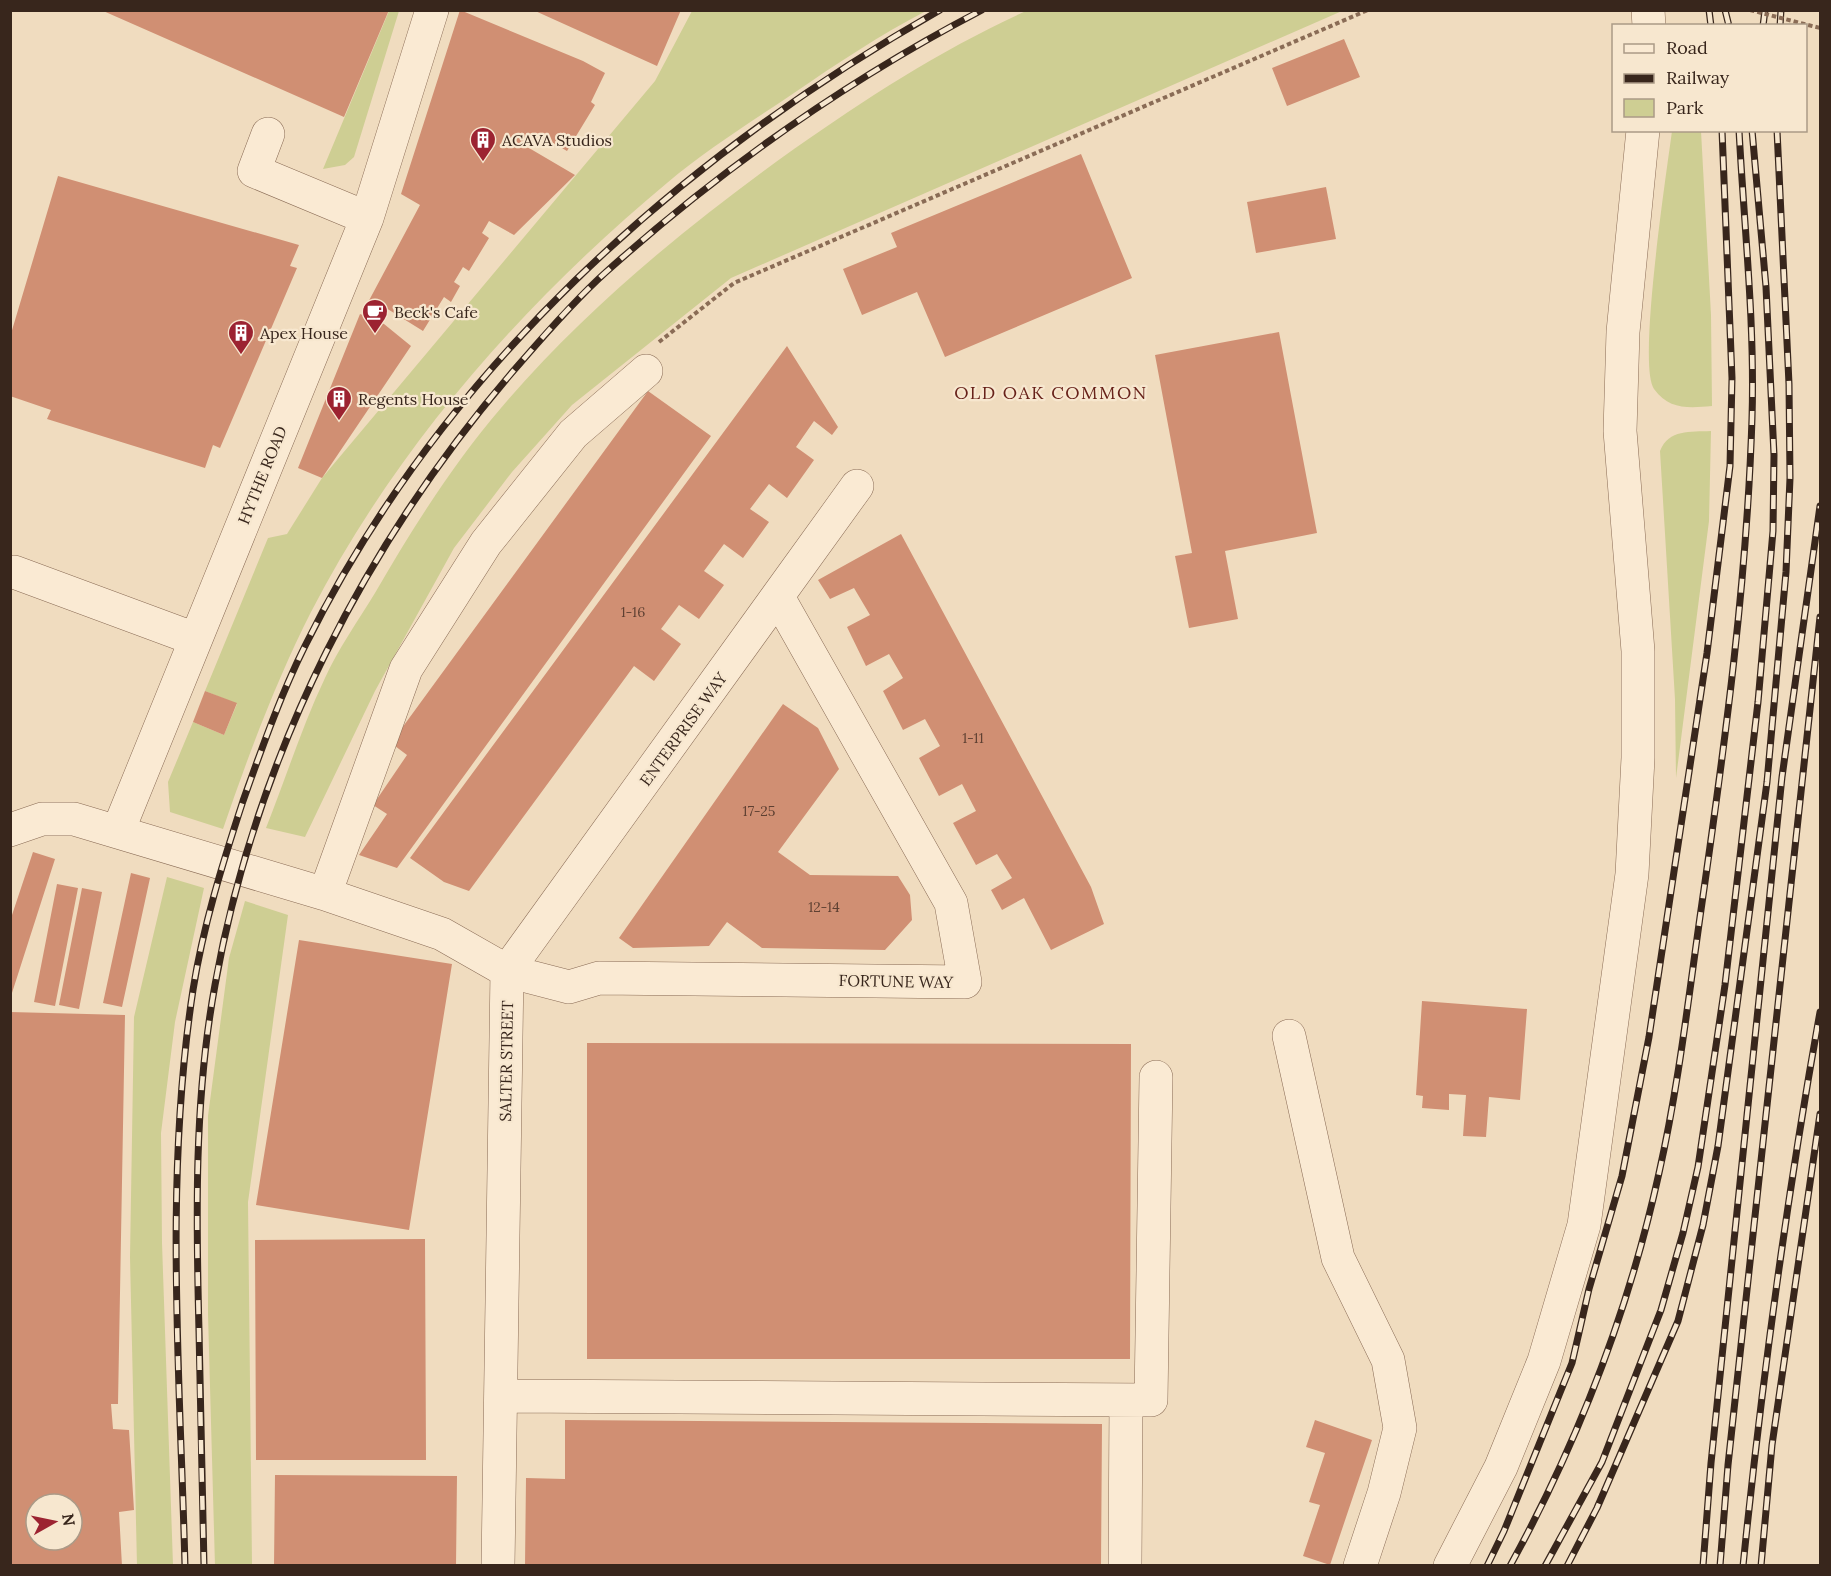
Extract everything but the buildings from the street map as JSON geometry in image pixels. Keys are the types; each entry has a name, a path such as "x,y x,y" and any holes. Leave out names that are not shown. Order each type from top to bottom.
{"street":[{"name":"HYTHE ROAD","path":"118,831 367,218 432,10"},
{"path":"1450,1566 1501,1467 1545,1361 1584,1225 1632,874 1638,758 1638,651 1620,431 1623,332 1643,132"},
{"path":"268,134 254,171 367,218"},
{"path":"325,894 406,669 493,534 573,434 648,360"},
{"name":"ENTERPRISE WAY","path":"507,971 857,486"},
{"path":"14,572 195,639"},
{"name":"FORTUNE WAY","path":"507,971 569,987 599,978 965,982 951,903 778,597"},
{"path":"10,830 42,819 74,819 118,831 325,894 442,934 507,971"},
{"name":"SALTER STREET","path":"498,1566 507,971"},
{"path":"1289,1036 1338,1258 1388,1360 1400,1428 1384,1493 1360,1566"},
{"path":"1125,1566 1139,1400 1156,1077"},
{"path":"502,1396 1139,1400"}],"path":[{"path":"648,360 734,284 1368,10"},
{"path":"1750,10 1805,24"}],"green space":[{"path":"389,11 399,11 354,157 345,165 323,169"},
{"path":"692,11 926,11 842,61 729,136 682,171 614,229 514,328 467,380 423,435 382,492 345,551 311,612 274,692 223,829 170,812 168,782 193,722 224,735 237,704 205,691 268,538 287,534 322,478 655,81"},
{"path":"1026,11 1342,11 731,278 572,405 512,472 454,548 375,691 305,837 266,828 309,715 342,646 418,521 450,474 483,429 534,371 603,302 677,238 754,178 907,74"},
{"path":"1672,132 1701,132 1711,315 1712,406 1687,407 1673,404 1666,401 1654,389 1650,373 1649,344 1660,223"},
{"path":"1711,431 1709,521 1676,778 1675,699 1660,451 1664,444 1675,435"},
{"path":"167,877 204,888 175,1022 161,1133 162,1243 173,1565 137,1566 130,1257 134,1017"},
{"path":"245,901 288,915 248,1202 252,1565 215,1566 208,1314 208,1116 229,958"}],"railway":[{"path":"185,1566 176,1205 184,1061 193,990 208,918 243,801 279,703 305,646 361,546 424,452 496,363 574,281 659,205 749,134 842,69 940,10"},
{"path":"204,1566 197,1201 200,1114 208,1028 234,899 259,815 290,733 326,652 368,575 415,500 466,429 522,361 584,293 649,234 786,129 833,97 931,37 982,10"},
{"path":"1709,10 1711,24"},
{"path":"1725,10 1728,24"},
{"path":"1763,24 1765,10"},
{"path":"1780,24 1781,10"},
{"path":"1487,1566 1504,1531 1572,1363 1589,1289 1622,1176 1649,1037 1707,653 1730,466 1732,378 1722,132"},
{"path":"1510,1566 1558,1472 1617,1325 1647,1224 1666,1140 1678,1072 1727,722 1740,601 1749,479 1753,382 1752,346 1739,132"},
{"path":"1545,1566 1602,1462 1661,1310 1683,1233 1698,1167 1725,985 1758,702 1773,531 1774,455 1766,287 1752,132"},
{"path":"1567,1566 1597,1508 1678,1321 1703,1225 1718,1146 1767,782 1786,572 1790,478 1789,384 1777,132"},
{"path":"1703,1566 1711,1463 1782,777 1820,506"},
{"path":"1720,1566 1728,1465 1820,617"},
{"path":"1743,1566 1776,1288 1820,1012"},
{"path":"1761,1566 1772,1445 1820,1114"}],"place":[{"name":"ACAVA Studios","path":"483,163"},
{"name":"Beck's Cafe","path":"375,335"},
{"name":"Apex House","path":"241,356"},
{"name":"Regents House","path":"339,422"}],"district":[{"name":"OLD OAK COMMON","path":"1051,392"}]}
